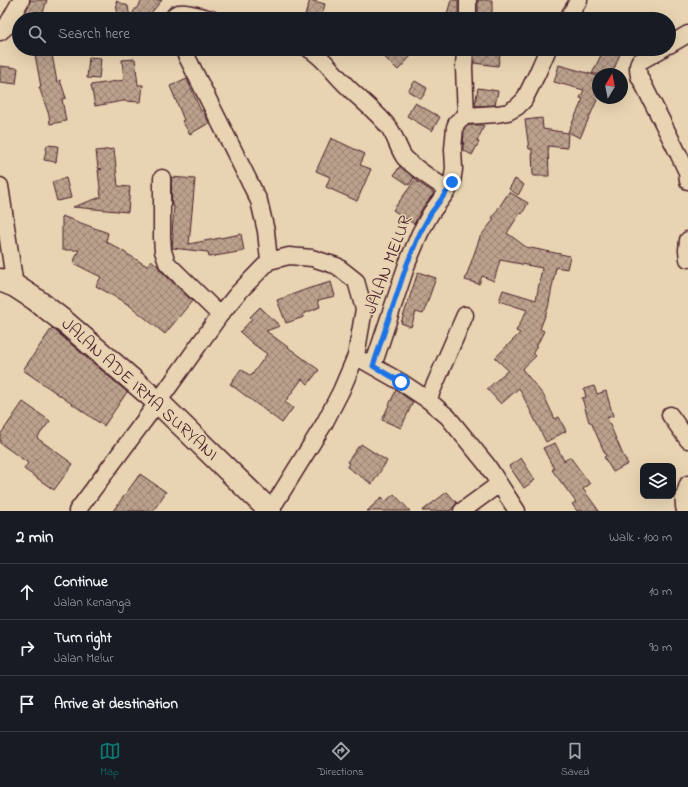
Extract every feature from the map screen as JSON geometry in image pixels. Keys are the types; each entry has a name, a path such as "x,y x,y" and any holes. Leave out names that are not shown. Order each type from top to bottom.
{"highway":[{"name":"JALAN ADE IRMA SURYANI","path":"8,283 35,299 66,323 158,402 270,511"}],"street":[{"path":"14,12 21,0"},
{"path":"468,0 468,12"},
{"path":"571,12 579,0"},
{"path":"0,32 6,27 12,16"},
{"path":"676,41 688,34"},
{"path":"186,56 259,201 266,231 269,261"},
{"path":"319,56 342,82 385,122 408,161 448,190"},
{"path":"465,56 466,116 497,114 508,112 517,108 524,100 545,56"},
{"path":"650,56 639,62 637,70 679,154 687,172 688,181"},
{"name":"JALAN MELUR","path":"373,366 407,264 420,233 431,213 452,182 454,169 453,149 455,126 466,116"},
{"path":"162,178 162,237 163,251 167,263 220,314"},
{"path":"0,186 8,283"},
{"path":"688,240 688,259"},
{"path":"78,511 220,314 238,293 269,261 289,256 312,258 337,266 356,281 364,309 356,356 341,391 324,424 270,511"},
{"path":"428,400 465,315"},
{"path":"356,356 401,382 428,400 448,417 487,466 517,511"},
{"path":"670,414 688,440"},
{"path":"462,511 499,484"},
{"path":"685,511 683,505 688,484"}],"building":[{"path":"30,0 47,0 43,12 26,12"},
{"path":"143,0 162,0 152,12 133,12"},
{"path":"310,0 325,4 323,12 306,12"},
{"path":"451,0 458,0 458,12 448,12"},
{"path":"478,0 492,0 492,12 478,12"},
{"path":"116,1 128,6 129,12 117,12"},
{"path":"35,56 52,56 57,82 60,80 66,98 62,99 66,121 50,124 49,115 39,87 41,87"},
{"path":"383,56 411,56 398,70"},
{"path":"474,56 500,56 498,66 474,63"},
{"path":"601,56 619,56 614,68 595,68"},
{"path":"89,57 101,58 99,79 87,78"},
{"path":"135,59 138,85 143,85 141,102 123,101 95,106 91,85 124,80 122,60"},
{"path":"559,65 592,74 592,104 595,104 580,138 568,132 583,99 580,98 584,90 554,82"},
{"path":"0,66 18,68 16,84 0,82"},
{"path":"187,79 201,111 203,110 209,123 190,134 182,121 184,120 170,86"},
{"path":"415,81 427,88 421,99 408,91"},
{"path":"478,88 498,91 495,105 475,105"},
{"path":"415,103 440,117 432,131 407,116"},
{"path":"542,118 543,129 568,133 567,148 548,146 549,176 533,176 532,149 529,149 525,120"},
{"path":"469,125 484,126 477,141 479,142 472,155 463,150 464,130"},
{"path":"331,138 365,154 360,165 371,169 357,201 326,187 330,177 316,171"},
{"path":"47,145 58,146 56,162 44,160"},
{"path":"114,149 118,186 130,187 128,212 73,207 101,197 98,170 102,169 98,168 96,151"},
{"path":"400,166 414,178 409,185 394,175"},
{"path":"171,177 195,179 189,244 241,234 244,251 209,257 208,252 172,248 174,206 172,206"},
{"path":"66,178 71,198 57,201 52,182"},
{"path":"515,179 524,185 518,195 509,189"},
{"path":"415,180 434,193 423,207 414,224 393,210"},
{"path":"509,192 528,203 522,214 520,213 507,233 526,247 570,256 567,269 556,267 548,308 540,329 544,331 533,353 536,356 522,369 544,396 555,419 559,417 566,431 546,442 519,388 501,404 487,389 508,370 495,358 520,333 516,331 527,310 499,301 503,290 536,300 542,268 500,260 494,281 482,276 479,284 465,280 480,237 494,219 492,218"},
{"path":"62,216 108,233 106,241 147,266 151,260 192,301 165,334 129,305 96,286 101,277 73,263 79,250 62,250"},
{"path":"418,272 436,278 423,314 416,312 411,327 401,323"},
{"path":"331,282 335,296 318,300 320,307 303,314 304,317 286,323 277,300"},
{"path":"260,307 280,326 266,331 319,370 308,384 302,379 285,402 293,408 282,423 230,384 241,369 251,376 267,354 240,332 252,319 250,317"},
{"path":"52,328 127,392 104,426 23,370"},
{"path":"594,386 597,394 606,391 613,416 607,418 628,464 613,472 604,457 606,456 591,422 589,422 582,398 586,397 584,389"},
{"path":"396,390 413,402 401,428 382,420"},
{"path":"23,402 50,421 37,438 73,464 54,490 24,469 28,463 0,443 0,435"},
{"path":"555,443 564,461 570,457 590,484 583,489 599,511 577,511 572,504 576,502 552,470 554,469 543,448"},
{"path":"361,444 387,461 372,484 347,467 349,463 347,462"},
{"path":"521,458 535,480 524,488 509,466"},
{"path":"140,474 166,492 153,511 113,511"},
{"path":"447,492 457,503 450,511 422,511"},
{"path":"394,494 410,511 367,511 382,497 386,501"}],"route":[{"path":"401,382 373,366 407,264 420,233 431,213 452,182"}]}
